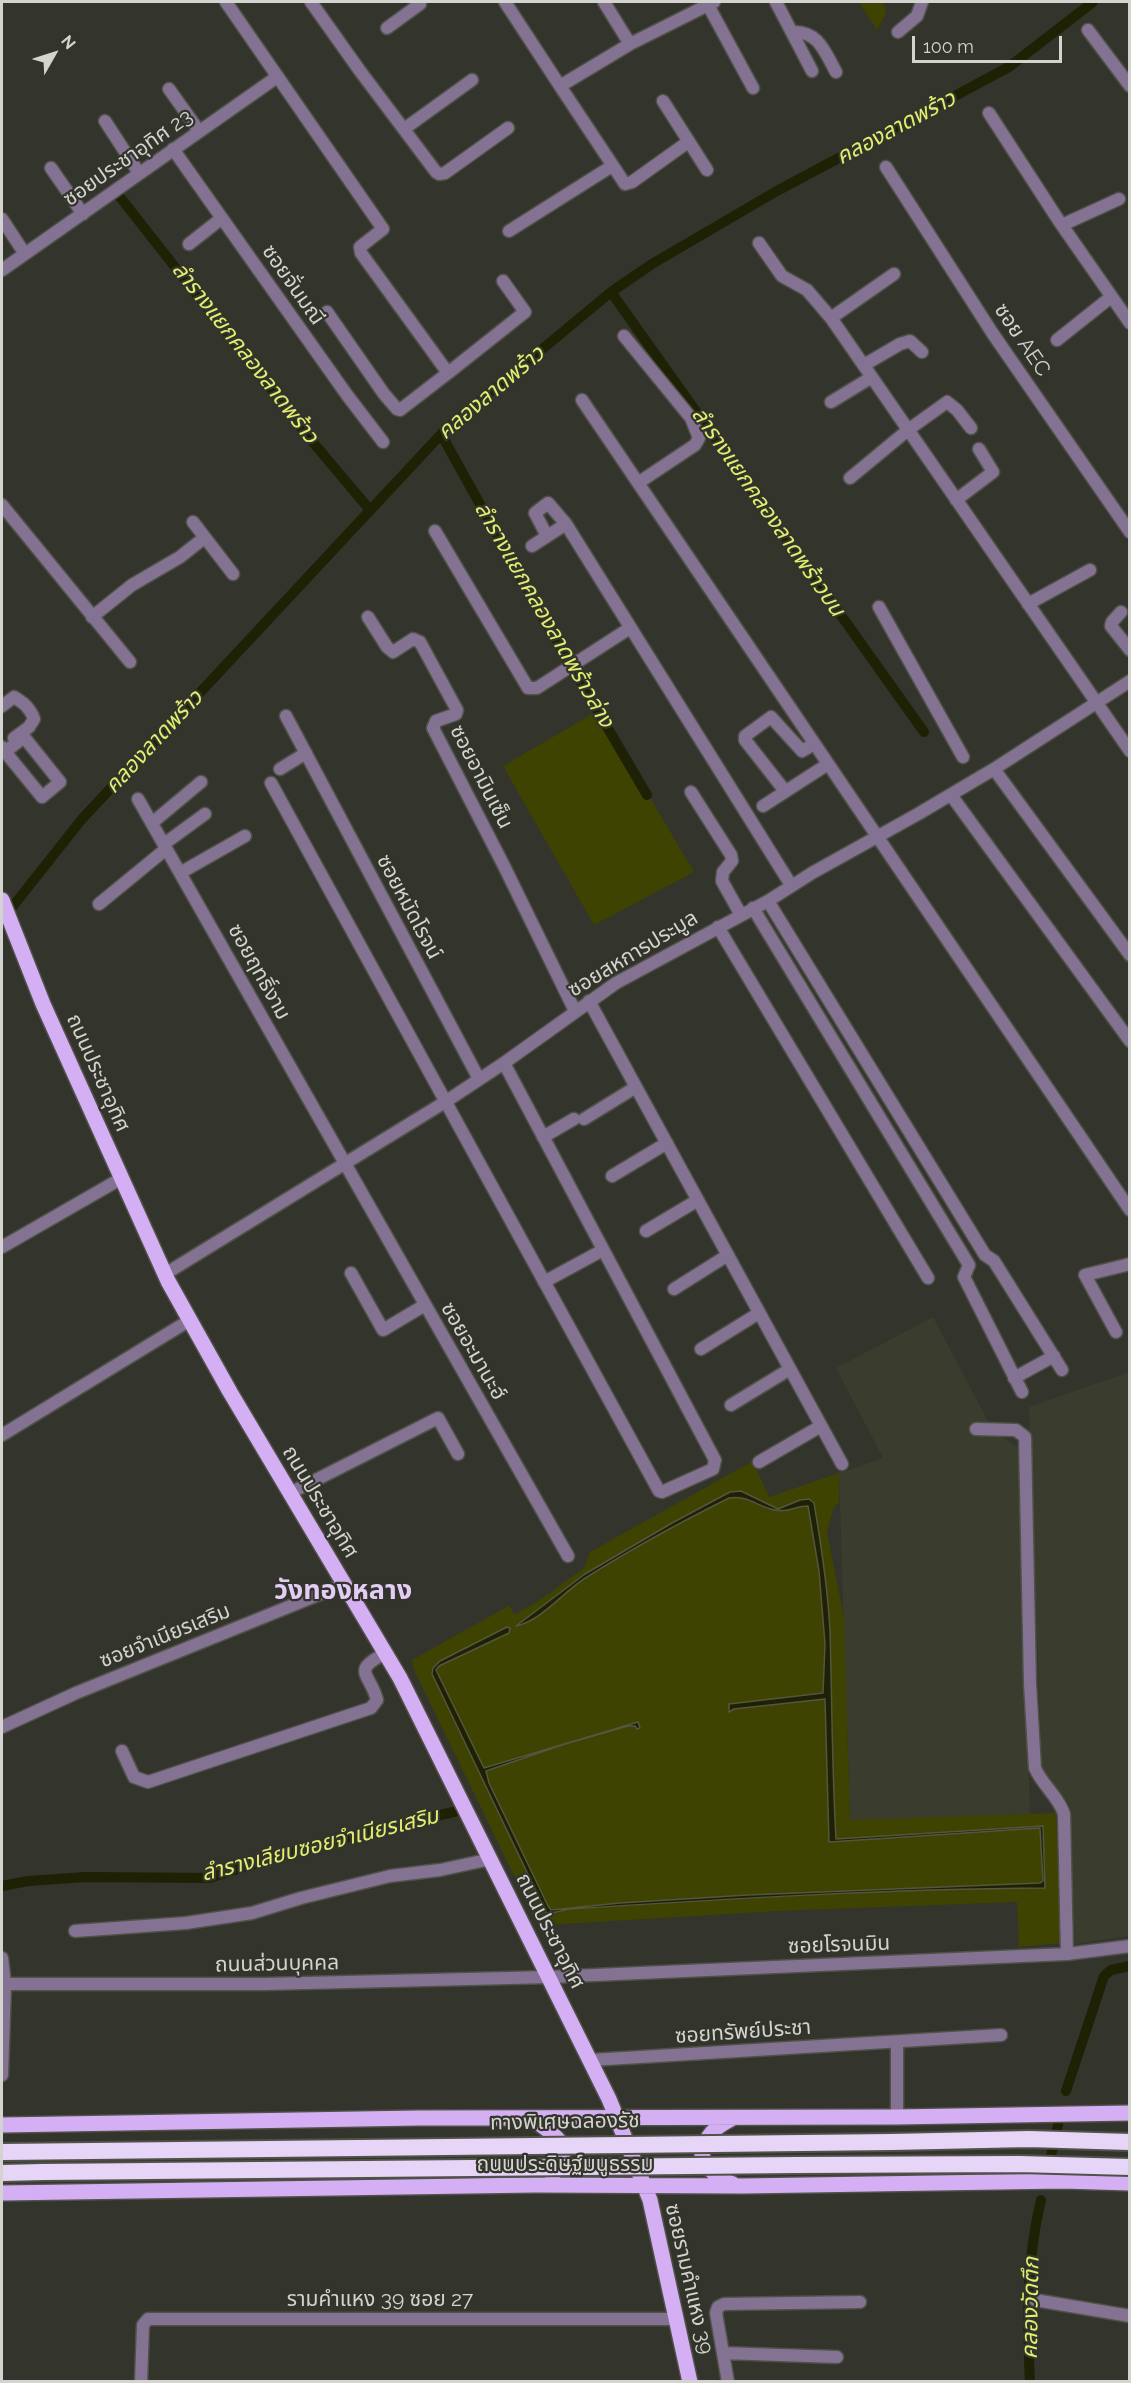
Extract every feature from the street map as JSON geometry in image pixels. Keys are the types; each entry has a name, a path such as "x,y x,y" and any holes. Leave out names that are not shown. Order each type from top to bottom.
{"highway":[{"name":"ทางพิเศษฉลองรัช","path":"2,2152 1029,2139 1130,2142"},
{"path":"2,2173 808,2165 1019,2164 1130,2167"}],"main road":[{"name":"ถนนประชาอุทิศ","path":"2,900 36,987 165,1274 290,1493 386,1653 591,2061 618,2118 645,2185"},
{"path":"2,2125 419,2118 533,2120 1130,2113"},
{"path":"734,2117 715,2128 708,2136 702,2156 710,2171 738,2186"},
{"path":"533,2120 553,2134 562,2144 562,2163 549,2178 535,2185"},
{"name":"ถนนประดิษฐ์มนูธรรม","path":"2,2193 535,2185 738,2186 1063,2181 1130,2183"},
{"name":"ซอยรามคำแหง 39","path":"645,2185 658,2228 690,2382"}],"street":[{"path":"226,2 383,229 360,247 361,253 448,373"},
{"path":"311,2 436,172 442,174 508,128"},
{"path":"505,2 622,182 630,184 688,142"},
{"path":"604,2 630,45"},
{"path":"776,2 812,71"},
{"path":"898,32 917,16 921,2"},
{"path":"560,86 630,45 711,3 753,87"},
{"path":"387,28 422,6"},
{"path":"1088,30 1130,86"},
{"path":"792,32 803,31 812,36 836,72"},
{"name":"ซอยประชาอุทิศ 23","path":"2,270 277,77"},
{"path":"404,129 472,80"},
{"path":"169,89 199,131"},
{"path":"663,101 707,170"},
{"path":"989,113 1062,225 1130,322"},
{"path":"105,121 139,173"},
{"name":"ซอยจั่นมณี","path":"173,149 347,395 383,442"},
{"path":"509,231 612,166"},
{"name":"ซอย AEC","path":"886,167 993,334 1130,532"},
{"path":"51,168 83,214"},
{"path":"1062,225 1119,199"},
{"path":"189,244 222,218"},
{"path":"2,219 25,254"},
{"path":"759,243 782,276 807,290 831,318 1096,702 1128,744"},
{"path":"831,318 894,274"},
{"path":"327,312 384,394 400,410 525,312 503,281"},
{"path":"1057,340 1111,297"},
{"path":"624,336 691,418 699,438 695,445 638,483"},
{"path":"864,365 900,344 910,341 922,352"},
{"path":"831,402 872,377"},
{"path":"582,400 1130,1210"},
{"path":"850,478 908,430 947,402 957,410 971,428"},
{"path":"956,500 993,472 979,449"},
{"path":"547,536 535,514 549,503 566,524 791,885"},
{"path":"2,505 130,662"},
{"path":"193,522 233,574"},
{"path":"532,546 566,524"},
{"path":"435,531 526,687 537,688 630,628"},
{"path":"92,616 132,585 180,556 204,538"},
{"path":"1028,604 1090,570"},
{"path":"879,607 963,757"},
{"path":"1121,612 1111,623 1111,627 1130,650"},
{"name":"ซอยอามินเซ็น","path":"368,617 387,647 393,652 412,639 420,642 457,710 456,714 436,721 433,728 575,1011"},
{"name":"ซอยสหการประมูล","path":"165,1274 445,1102 616,983 768,901 791,885 951,795 1130,681"},
{"path":"2,706 14,697 25,703 34,719 3,749"},
{"name":"ซอยหมัดโรจน์","path":"286,716 479,1079"},
{"path":"785,791 745,740 745,736 770,716 802,751 814,744"},
{"path":"24,737 60,782 42,797 3,749 24,737"},
{"path":"280,769 306,753"},
{"path":"763,806 828,764"},
{"path":"994,769 1130,955"},
{"path":"152,823 201,782"},
{"path":"271,783 660,1492 713,1469 715,1460 504,1063"},
{"path":"691,792 731,855 732,861 723,872 722,881 741,915"},
{"path":"951,795 1130,1041"},
{"name":"ซอยฤทธิ์งาม","path":"138,799 345,1165"},
{"path":"99,904 205,814"},
{"path":"180,873 245,836"},
{"path":"768,901 916,1145 985,1255 994,1261 1062,1370"},
{"path":"753,908 969,1265"},
{"path":"718,927 928,1278"},
{"path":"784,959 798,951"},
{"path":"589,1001 842,1464"},
{"path":"827,1031 840,1022"},
{"path":"543,1137 636,1087"},
{"path":"612,1176 667,1143"},
{"path":"902,1155 916,1145"},
{"name":"ซอยอะมานะฮ์","path":"345,1165 568,1556"},
{"path":"2,1247 122,1178"},
{"path":"646,1231 698,1200"},
{"path":"544,1282 603,1250"},
{"path":"674,1289 728,1255"},
{"path":"985,1255 969,1265 964,1277 1022,1392"},
{"path":"1116,1332 1085,1275 1129,1265"},
{"path":"351,1273 383,1330 425,1305"},
{"path":"701,1348 759,1313"},
{"path":"2,1435 190,1320"},
{"path":"1014,1378 1054,1356"},
{"path":"731,1405 790,1369"},
{"path":"290,1493 438,1418 458,1454"},
{"path":"759,1462 821,1426"},
{"path":"976,1429 1016,1430 1025,1437 1034,1761 1040,1780 1061,1804 1064,1814 1067,1954"},
{"name":"ซอยจำเนียรเสริม","path":"2,1727 76,1693 345,1584"},
{"path":"122,1750 134,1778 148,1782 370,1708 377,1700 365,1674 366,1666 386,1653"},
{"path":"75,1931 186,1923 252,1913 390,1876 440,1870 491,1859"},
{"name":"ซอยโรจนมิน","path":"550,1977 1067,1954 1130,1946"},
{"path":"2,1958 5,1984 2,2074"},
{"name":"ถนนส่วนบุคคล","path":"5,1984 253,1984 550,1977"},
{"name":"ซอยทรัพย์ประชา","path":"591,2061 1001,2035"},
{"path":"897,2042 897,2117"},
{"path":"1035,2300 1130,2316"},
{"path":"728,2382 716,2313 718,2307 724,2304 860,2302"},
{"name":"รามคำแหง 39 ซอย 27","path":"141,2382 143,2325 148,2319 677,2319"},
{"path":"723,2353 837,2357"}],"shaded area":[{"path":"933,1317 994,1432 1018,1447 1030,1814 850,1821 839,1473 883,1458 836,1368"},
{"path":"1129,1372 1129,1936 1075,1944 1069,1803 1042,1776 1029,1407"},
{"path":"741,1491 778,1509 800,1500 809,1499 814,1503 829,1615 836,1839 1043,1826 1045,1888 866,1892 747,1898 569,1909 547,1914 432,1674 433,1668 440,1661 507,1627 510,1628 509,1633 439,1666 436,1670 484,1768 638,1722 640,1728 628,1726 562,1745 486,1771 489,1783 551,1910 748,1895 1040,1883 1043,1881 1040,1828 829,1842 825,1699 734,1709 729,1712 729,1704 823,1693 825,1644 819,1571 808,1506 779,1511 742,1498 729,1498 619,1557 584,1579 543,1612 516,1626 585,1574 730,1492"}],"green space":[{"path":"859,2 884,2 886,14 877,30"},
{"path":"594,713 644,796 651,799 694,872 594,925 503,766"},
{"path":"753,1461 769,1497 839,1473 839,1502 834,1507 827,1532 844,1618 850,1820 1056,1813 1060,1943 1019,1947 1017,1902 778,1911 545,1925 537,1923 413,1668 412,1660 510,1605 514,1615 540,1600 584,1568 590,1552","holes":["741,1491 778,1509 800,1500 809,1499 814,1503 830,1631 830,1703 836,1839 1043,1826 1045,1887 842,1893 569,1909 554,1914 543,1907 432,1674 440,1661 507,1627 491,1642 439,1666 436,1675 484,1768 550,1748 491,1769 485,1774 551,1910 748,1895 1040,1883 1043,1881 1040,1828 829,1842 825,1699 734,1709 730,1712 729,1704 823,1693 825,1644 819,1571 808,1506 775,1510 745,1499 729,1498 620,1558 516,1626 585,1574 730,1492"]}],"waterway":[{"name":"คลองลาดพร้าว","path":"2,920 82,819 446,429 611,292 652,264 775,192 1009,67 1093,2"},
{"name":"ลำรางแยกคลองลาดพร้าว","path":"120,197 306,434 370,510"},
{"name":"ลำรางแยกคลองลาดพร้าวบน","path":"611,292 924,732"},
{"name":"ลำรางแยกคลองลาดพร้าวล่าง","path":"441,434 546,623 647,795"},
{"name":"ลำรางเลียบซอยจำเนียรเสริม","path":"2,1886 28,1881 86,1877 209,1878 378,1829 458,1811"},
{"name":"คลองวัดตึก","path":"1066,2091 1104,1976 1111,1970 1130,1966"},
{"name":"คลองวัดตึก","path":"1048,2169 1058,2125"},
{"name":"คลองวัดตึก","path":"1030,2382 1028,2335 1030,2268 1041,2200"}],"district":[{"name":"วังทองหลาง","path":"343,1591"}]}
